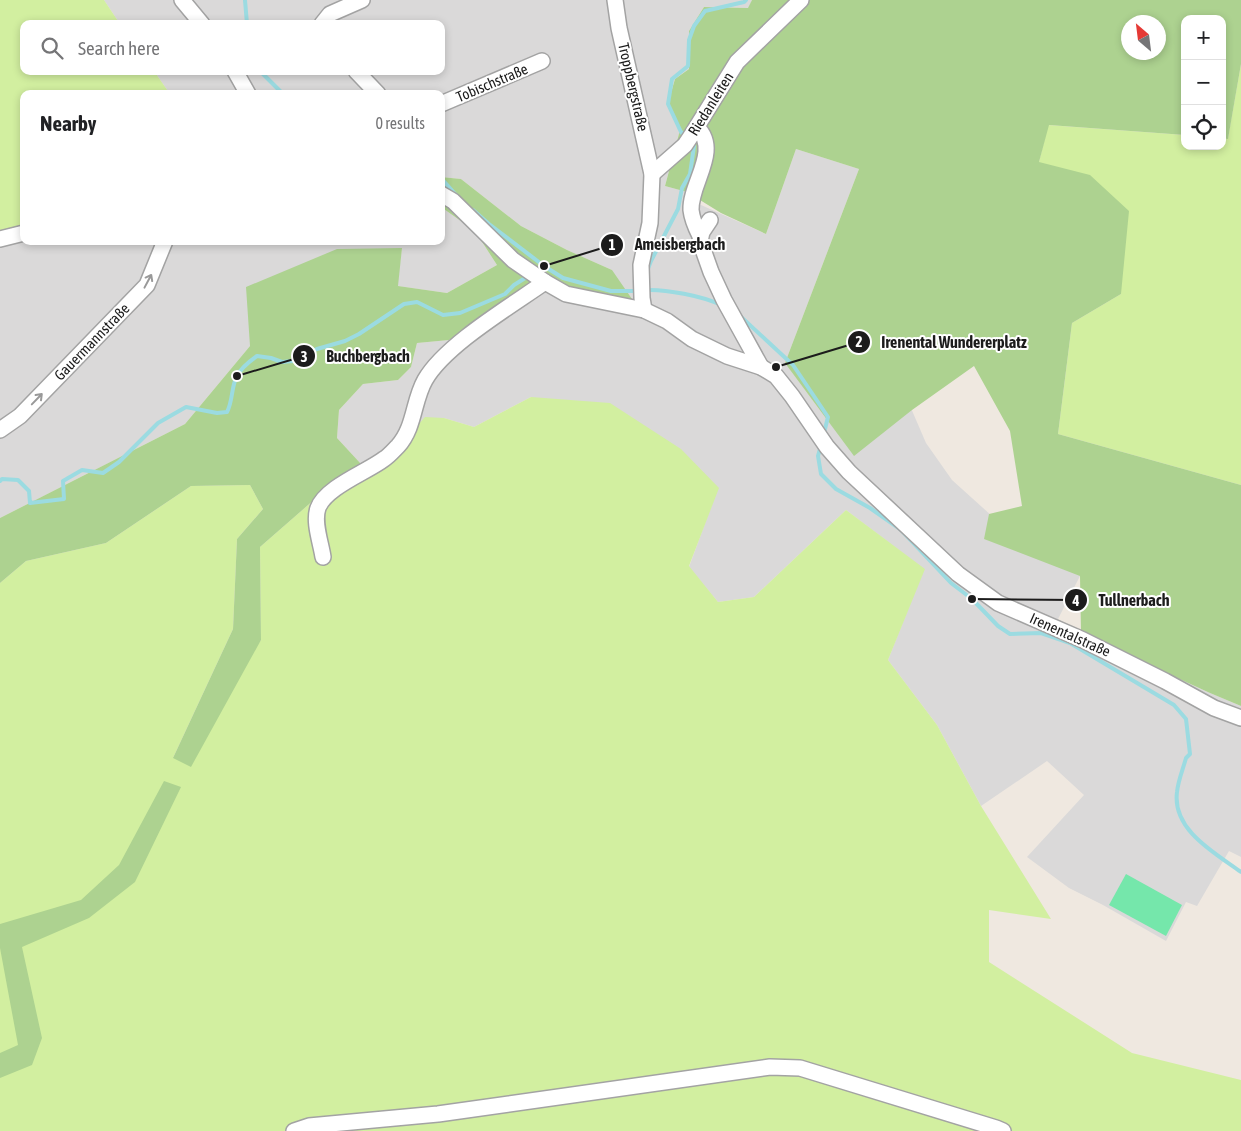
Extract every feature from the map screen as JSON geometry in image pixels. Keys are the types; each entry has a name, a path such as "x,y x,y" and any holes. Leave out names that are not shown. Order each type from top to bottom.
{"street":[{"path":"182,0 199,20"},
{"path":"325,20 330,14 362,0"},
{"name":"Troppbergstraße","path":"615,0 652,174"},
{"name":"Riedanleiten","path":"652,174 691,136 737,62 801,0"},
{"name":"Tobischstraße","path":"445,102 542,61"},
{"path":"237,75 246,90"},
{"path":"360,75 374,90"},
{"path":"691,136 702,132 706,143 704,165 694,193 691,210 694,223 711,272 724,300 761,367"},
{"path":"643,304 640,276 650,222 652,174"},
{"path":"445,196 453,201 513,260 566,294 643,304 692,339 727,356 761,367"},
{"path":"700,236 710,220"},
{"path":"0,239 20,234"},
{"name":"Gauermannstraße","path":"0,430 20,416 147,285 163,245"},
{"path":"323,557 317,520 318,509 324,499 342,484 385,459 399,444 409,428 424,381 436,364 542,280"},
{"name":"Irenentalstraße","path":"761,367 776,376 828,447 849,472 958,574 998,603 1083,640 1165,680 1214,708 1241,718"},
{"path":"294,1131 309,1126 438,1114 770,1067 800,1068 1003,1131"}],"shaded area":[{"path":"104,0 752,0 749,8 704,7 689,31 689,69 675,79 668,102 680,130 665,186 687,192 692,201 766,234 796,149 859,169 785,363 904,392 926,443 952,480 1013,535 1035,514 1080,576 1058,619 1081,634 1241,706 1241,857 1229,851 1197,906 1186,902 1166,941 1069,888 1027,857 1084,795 1047,761 981,806 937,725 888,660 924,569 846,510 754,597 718,602 689,567 718,488 531,397 474,427 444,418 361,464 337,438 339,410 363,384 398,380 411,367 417,343 449,340 530,285 612,270 567,250 521,226 461,179 445,177 445,90 167,90 157,75 445,75 445,20 117,20"},
{"path":"445,210 475,231 497,265 447,293 397,286 402,248 250,346 185,424 0,518 0,247 20,242 20,245 445,245"}],"green space":[{"path":"0,0 104,0 117,20 20,20 20,75 157,75 167,90 20,90 20,242 0,247"},
{"path":"752,0 1241,0 1241,64 1228,139 1226,139 1226,15 1181,15 1181,135 1049,125 1039,162 1090,175 1129,211 1121,294 1072,323 1058,434 1241,485 1241,706 1081,634 1080,576 984,539 989,514 1022,506 1010,431 974,366 912,410 854,456 785,363 859,169 796,149 766,234 721,213 687,192 665,186 680,130 668,103 675,79 689,69 689,31 704,7 748,8"},
{"path":"1241,64 1241,485 1058,434 1072,323 1121,294 1039,162 1048,125 1181,135 1181,150 1226,150 1226,138 1228,138"},
{"path":"445,177 461,179 521,226 567,250 612,270 643,315 561,299 530,285 482,324 449,340 417,343 411,367 398,380 363,384 339,410 337,438 361,464 347,471 260,547 261,640 191,767 173,758 233,629 237,539 263,509 250,485 191,486 106,543 26,561 0,583 0,518 185,424 250,346 246,287 337,249 402,248 398,286 447,293 497,265 475,231 445,210"},
{"path":"531,397 610,403 681,449 719,488 689,566 718,602 754,597 846,510 925,569 888,660 937,725 981,806 1051,919 989,910 989,962 1132,1053 1241,1080 1241,1131 0,1131 0,583 26,561 106,543 191,486 250,485 263,509 237,539 233,629 173,758 261,640 260,547 347,471 405,439 425,417 444,418 474,427"},
{"path":"164,781 181,787 135,882 89,918 22,947 42,1038 32,1065 0,1078 0,1053 18,1045 0,948 0,924 81,900 119,865"},
{"path":"1126,874 1182,905 1166,936 1109,905"}],"waterway":[{"path":"245,0 247,20"},
{"path":"686,137 681,132 668,104 672,79 688,66 689,40 694,26 705,11 746,0"},
{"path":"264,75 279,90"},
{"path":"647,271 678,209 682,188 690,174 694,146 691,142"},
{"path":"445,183 456,195"},
{"path":"473,210 544,266 563,278 611,291 639,291"},
{"path":"535,271 544,266"},
{"path":"0,481 2,479 18,480 29,491 30,503 64,499 63,481 82,470 103,473 119,462 158,423 186,407 217,413 227,412 237,376 243,367 257,356 282,362 293,361 317,349 345,341 359,334 404,304 417,302 443,315 460,313 505,294 514,285 530,275"},
{"path":"646,290 684,294 721,305"},
{"path":"739,315 793,365 828,417 824,433"},
{"path":"821,445 818,456 821,474 836,489 870,508 900,529 951,583 972,599 998,626 1010,634 1041,633 1070,643 1174,705 1186,719 1190,754 1186,758 1177,792 1177,806 1181,818 1197,839 1241,872"}],"place":[{"name":"Ameisbergbach","path":"544,266"},
{"name":"Irenental Wundererplatz","path":"776,367"},
{"name":"Buchbergbach","path":"237,376"},
{"name":"Tullnerbach","path":"972,599"}]}
